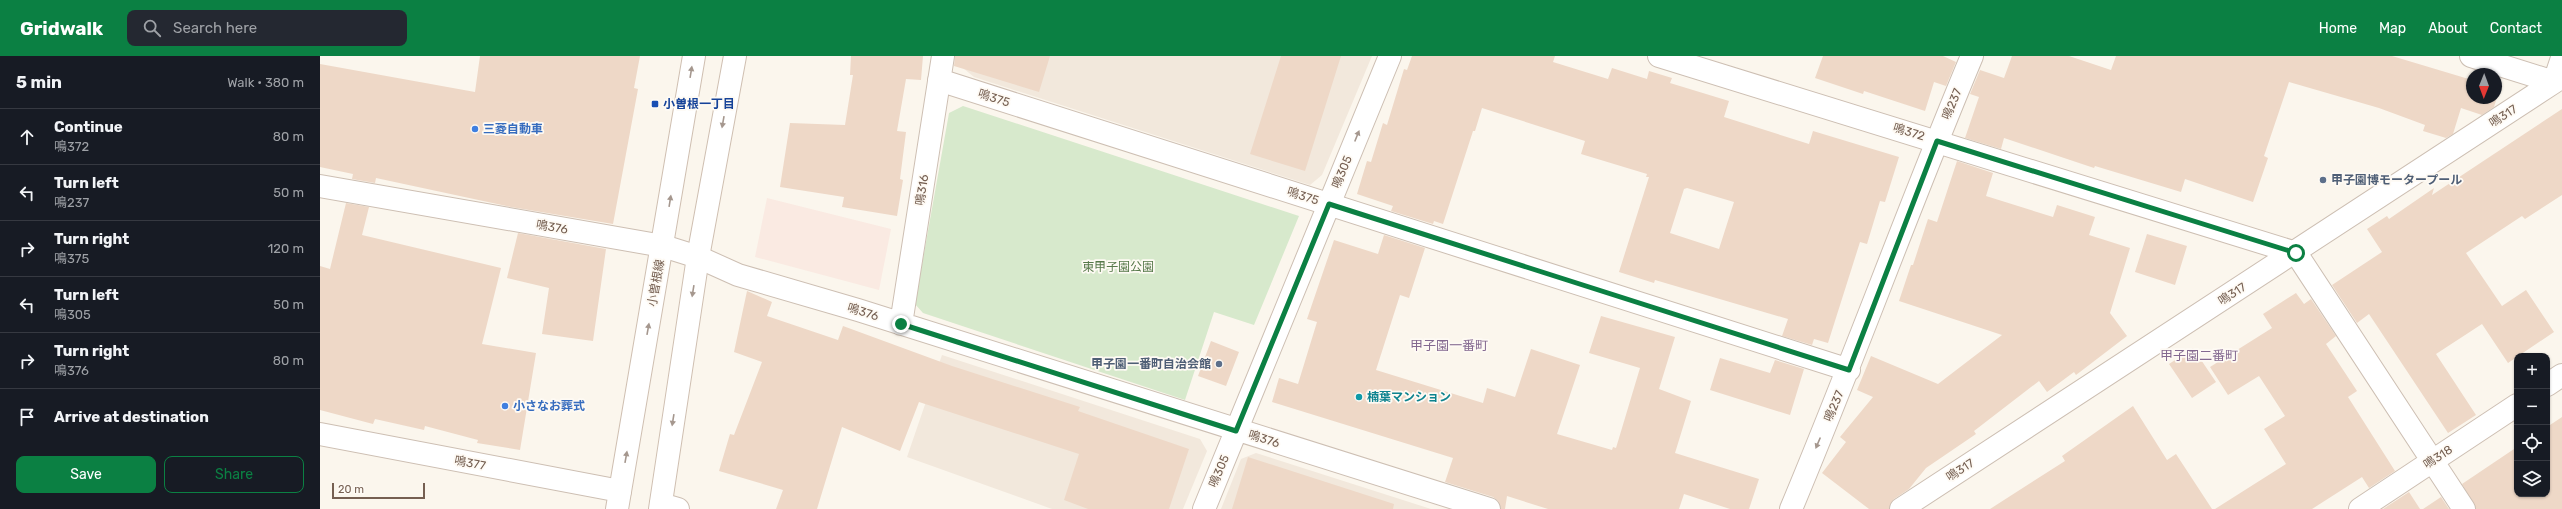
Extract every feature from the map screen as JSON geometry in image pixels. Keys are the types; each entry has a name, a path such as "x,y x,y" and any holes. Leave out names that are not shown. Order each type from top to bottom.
{"street":[{"name":"小曽根線","path":"618,500 663,246 694,56"},
{"path":"666,507 698,257 735,56"},
{"name":"鳴316","path":"901,324 943,56"},
{"name":"鳴305","path":"1204,509 1390,56"},
{"name":"鳴372","path":"1659,56 2296,253"},
{"name":"鳴237","path":"1791,509 1849,370 1937,141 1972,56"},
{"path":"2471,56 2558,80 2562,58"},
{"name":"鳴375","path":"939,80 1849,370"},
{"name":"鳴317","path":"1901,509 2296,253 2558,80"},
{"name":"鳴376","path":"320,186 663,246 698,257 738,275 901,324 1236,431 1489,509"},
{"path":"2296,253 2464,509"},
{"path":"2550,383 2562,376"},
{"name":"鳴318","path":"2360,509 2514,407"},
{"name":"鳴377","path":"320,434 618,500"}],"shaded area":[{"path":"958,56 1372,56 1322,175 1310,185 974,77 957,63"},
{"path":"767,198 891,229 879,290 755,257"},
{"path":"942,355 1200,439 1207,451 1183,509 1052,509 907,457"},
{"path":"1256,453 1431,509 1221,509 1241,459"}],"green space":[{"name":"東甲子園公園","path":"963,106 1299,216 1254,325 1214,312 1185,400 923,313 915,304 949,113"}],"building":[{"name":"三菱自動車","path":"480,56 640,56 634,88 638,89 613,224 511,207 376,178 375,183 352,179 353,174 320,167 320,64 475,92"},
{"path":"851,56 923,56 921,80 906,79 897,131 906,132 900,179 903,180 897,216 842,207 844,197 780,187 790,123 845,125 853,75 850,75"},
{"path":"955,56 1050,56 1039,92 954,66"},
{"path":"1281,56 1341,56 1305,171 1250,154"},
{"path":"1412,56 1555,56 1553,62 1608,79 1612,68 1647,79 1649,71 1672,78 1670,83 1729,101 1724,117 1809,144 1813,131 1899,157 1885,202 1880,201 1867,244 1860,242 1828,343 1814,339 1812,345 1782,336 1788,319 1655,280 1654,283 1619,272 1649,177 1646,177 1647,174 1581,154 1585,141 1482,108 1475,131 1473,131 1443,224 1434,221 1433,224 1391,211 1393,206 1357,194 1367,161 1371,162 1383,123 1387,125 1404,69 1407,70","holes":["1687,188 1734,202 1719,249 1670,233 1684,189"]},
{"path":"1823,56 1943,56 1956,62 1946,86 1934,82 1925,111 1864,91 1863,94 1815,78"},
{"path":"2012,56 2069,56 2111,70 2116,56 2392,56 2466,78 2466,104 2495,104 2494,107 2482,115 2461,108 2453,134 2446,138 2423,131 2425,125 2379,108 2289,82 2264,156 2268,158 2253,202 2185,179 2181,192 2095,166 2094,168 2004,138 2001,149 1965,138 1979,97 1970,94 1980,70 2004,78"},
{"path":"2562,109 2562,195 2525,219 2522,216 2466,253 2502,306 2526,290 2554,332 2523,353 2514,353 2514,359 2508,363 2482,324 2436,354 2476,415 2448,433 2369,314 2357,323 2332,285 2382,252 2367,229 2387,216 2389,219 2434,188 2432,195"},
{"path":"1957,161 1993,173 1986,196 2053,217 2057,205 2095,217 2089,235 2130,248 2110,313 2127,336 2076,375 2074,372 2047,392 2039,381 1974,431 1976,434 1926,468 1909,489 1894,499 1889,509 1869,509 1822,473 1846,442 1840,437 1873,397 1857,390 1871,356 1938,384 2002,335 1899,301 1928,219 1937,222"},
{"path":"346,203 369,207 362,235 501,268 482,344 536,353 520,450 477,443 478,440 425,426 424,430 375,419 373,424 320,410 320,266 330,269"},
{"path":"518,233 606,249 593,341 542,334 549,288 507,278"},
{"path":"2147,234 2187,246 2175,285 2135,272"},
{"path":"1384,235 1425,248 1409,298 1400,295 1376,370 1483,403 1487,388 1515,397 1531,349 1580,365 1557,434 1612,450 1613,447 1616,448 1640,368 1589,353 1601,316 1675,337 1659,389 1691,401 1675,453 1759,479 1749,509 1730,509 1684,494 1679,509 1548,509 1507,496 1505,509 1501,509 1498,501 1493,497 1445,482 1453,458 1272,402 1279,378 1298,384 1317,322 1307,319 1334,240 1378,254"},
{"path":"747,291 772,302 767,316 838,340 843,326 952,366 1080,407 1078,411 1189,449 1169,509 1088,509 1064,500 1079,454 919,402 900,451 842,427 817,509 776,509 783,490 719,471 730,434 734,435 762,362 734,352"},
{"path":"2296,293 2304,304 2311,299 2336,336 2326,344 2357,391 2348,397 2395,471 2369,488 2362,477 2312,509 2215,509 2286,464 2264,429 2285,416 2259,376 2228,395 2210,367 2272,328 2263,314"},
{"name":"甲子園一番町自治会館","path":"1211,341 1239,352 1226,386 1198,376"},
{"path":"2193,348 2216,382 2192,398 2169,364"},
{"path":"1720,358 1770,373 1775,360 1804,369 1790,415 1710,390"},
{"path":"2133,406 2167,460 2176,454 2212,509 1990,509 2065,461 2062,456"},
{"path":"2562,417 2562,509 2476,509 2462,484 2514,449 2514,497 2550,497 2550,425"},
{"path":"1248,457 1394,504 1393,509 1232,509"},
{"path":"2409,492 2420,509 2383,509"},
{"path":"2441,497 2449,509 2423,509"}],"place":[{"name":"小曽根一丁目","path":"655,104"},
{"name":"三菱自動車","path":"475,129"},
{"name":"甲子園博モータープール","path":"2323,180"},
{"name":"甲子園一番町自治会館","path":"1219,364"},
{"name":"楠葉マンション","path":"1359,397"},
{"name":"小さなお葬式","path":"505,406"}],"district":[{"name":"甲子園一番町","path":"1449,345"},
{"name":"甲子園二番町","path":"2199,355"}],"route":[{"path":"901,324 1236,431 1329,204 1849,370 1937,141 2296,253"}]}
